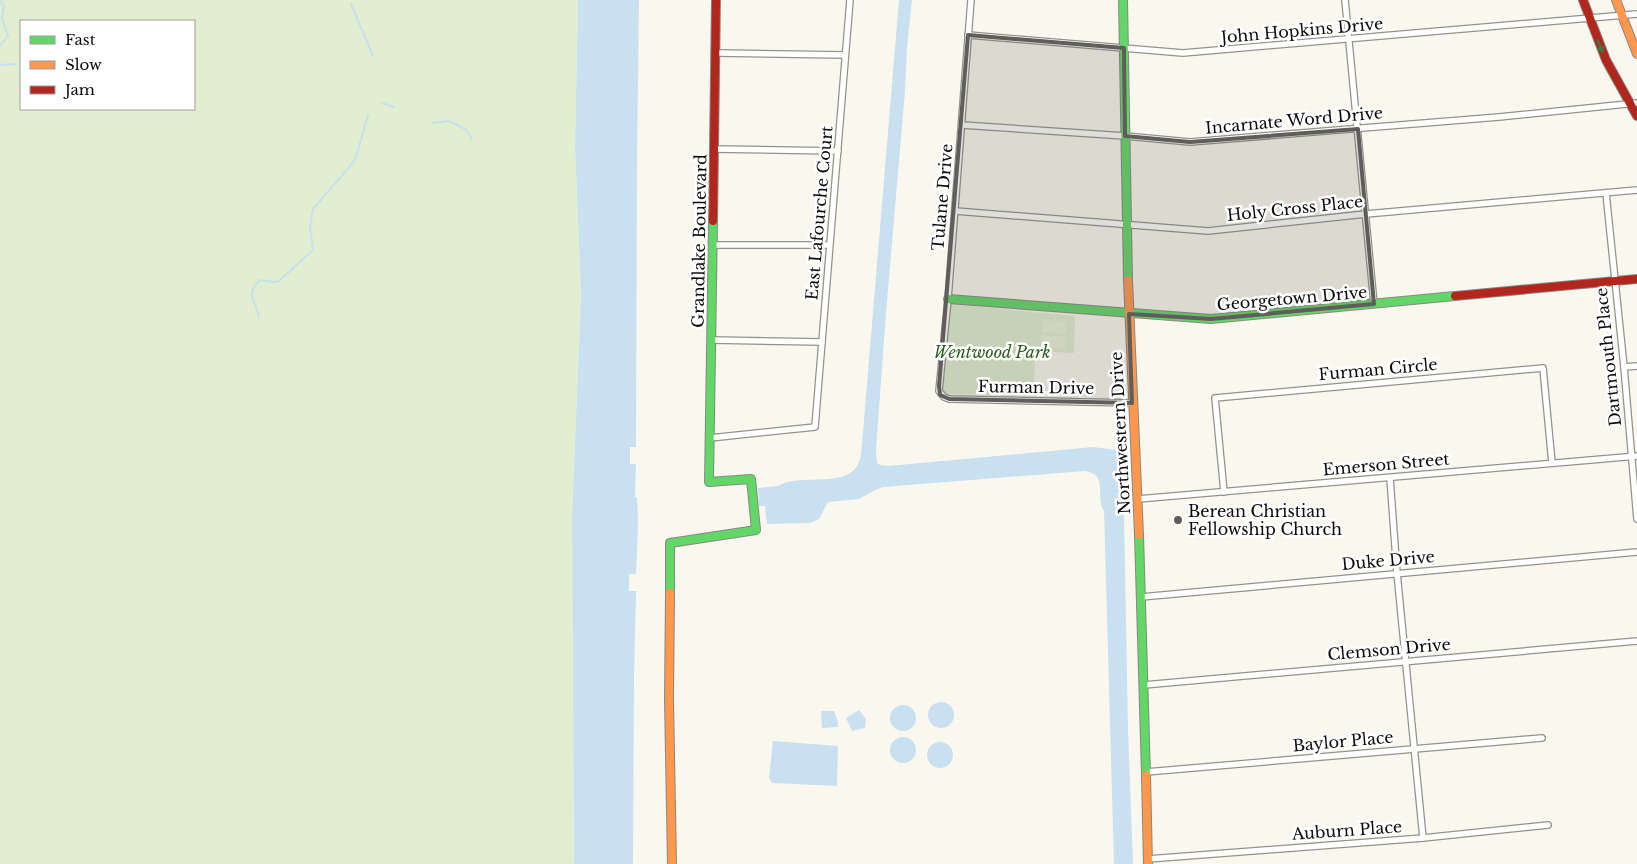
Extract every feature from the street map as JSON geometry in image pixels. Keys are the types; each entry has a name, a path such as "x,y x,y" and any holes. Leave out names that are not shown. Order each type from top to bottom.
{"street":[{"name":"Grandlake Boulevard","path":"672,864 669,699 670,543 756,530 751,479 709,482 716,0"},
{"name":"East Lafourche Court","path":"710,438 815,428 850,0"},
{"name":"Tulane Drive","path":"940,395 938,386 948,299 970,0"},
{"name":"Northwestern Drive","path":"1123,0 1129,314 1138,499 1148,861"},
{"path":"1345,0 1374,304"},
{"path":"1584,0 1589,19 1604,57 1633,103 1637,116"},
{"path":"1616,0 1637,54"},
{"name":"John Hopkins Drive","path":"968,34 1182,53 1637,14"},
{"path":"716,53 845,56"},
{"name":"Incarnate Word Drive","path":"962,125 1190,142 1358,129 1633,103"},
{"path":"714,149 838,151"},
{"name":"Holy Cross Place","path":"955,211 1208,231 1366,214 1637,190"},
{"name":"Dartmouth Place","path":"1606,193 1634,456 1637,519"},
{"path":"713,246 830,245"},
{"name":"Georgetown Drive","path":"948,299 1211,319 1637,279"},
{"path":"712,340 822,342"},
{"path":"1624,367 1637,366"},
{"name":"Furman Circle","path":"1224,492 1215,398 1538,368 1543,368 1552,463"},
{"name":"Furman Drive","path":"940,395 949,399 1132,403"},
{"name":"Emerson Street","path":"1138,499 1634,456"},
{"path":"1390,478 1405,661 1423,838"},
{"name":"Duke Drive","path":"1141,597 1637,552"},
{"name":"Clemson Drive","path":"1144,685 1637,640"},
{"name":"Baylor Place","path":"1146,772 1542,738"},
{"name":"Auburn Place","path":"1148,861 1423,838 1548,825"}],"highlighted area":[{"path":"968,35 1124,48 1125,136 1190,142 1358,129 1374,304 1211,319 1129,314 1132,403 949,399 940,395 939,386"}],"green space":[{"path":"0,0 578,0 575,146 581,295 572,516 574,864 0,864"},
{"name":"Wentwood Park","path":"949,304 1075,316 1074,353 1035,351 1034,396 945,394 943,389"},
{"path":"1043,320 1067,322 1066,334 1042,332"},
{"path":"1041,335 1066,337 1065,349 1041,347"}],"water":[{"path":"578,0 639,0 636,447 630,447 630,464 636,464 635,497 637,498 638,526 636,574 629,574 629,591 636,591 633,864 574,864 572,516 581,295 575,146"},
{"path":"899,0 912,0 886,313 876,450 877,463 888,466 1093,447 1118,450 1124,515 1128,729 1133,864 1114,864 1104,511 1101,505 1099,482 1093,473 1085,471 883,487 859,499 828,502 819,519 810,523 767,524 765,506 759,506 758,488 778,486 795,481 838,478 854,470 861,456"},
{"path":"941,702 950,706 954,715 950,724 941,728 932,724 928,715 932,706"},
{"path":"903,705 912,709 916,718 912,727 903,731 894,727 890,718 894,709"},
{"path":"859,710 866,719 865,728 852,731 846,718"},
{"path":"821,711 834,711 838,727 822,728"},
{"path":"903,737 912,741 916,750 912,759 903,763 894,759 890,750 894,741"},
{"path":"773,741 838,746 837,786 772,783 769,778"},
{"path":"940,742 949,746 953,755 949,764 940,768 931,764 927,755 931,746"}],"waterway":[{"path":"0,1 4,6 2,18 8,36 0,46"},
{"path":"351,4 373,56"},
{"path":"0,65 15,64"},
{"path":"382,103 394,107"},
{"path":"259,318 252,299 252,291 260,280 279,281 313,250 310,227 313,209 352,164 356,157 368,115"},
{"path":"432,123 449,121 466,130 471,139"}],"traffic: fast":[{"path":"1123,0 1128,280"},
{"path":"670,593 670,543 756,530 751,479 709,482 713,221"},
{"path":"948,299 1211,319 1455,296"},
{"path":"1139,535 1146,775"}],"traffic: slow":[{"path":"1616,0 1637,54"},
{"path":"1128,280 1139,535"},
{"path":"670,593 669,699 672,864"},
{"path":"1146,775 1148,864"}],"traffic: jam":[{"path":"713,221 716,0"},
{"path":"1583,0 1606,60 1637,116"},
{"path":"1455,296 1637,279"}],"place":[{"name":"Berean Christian Fellowship Church","path":"1178,520"}]}
